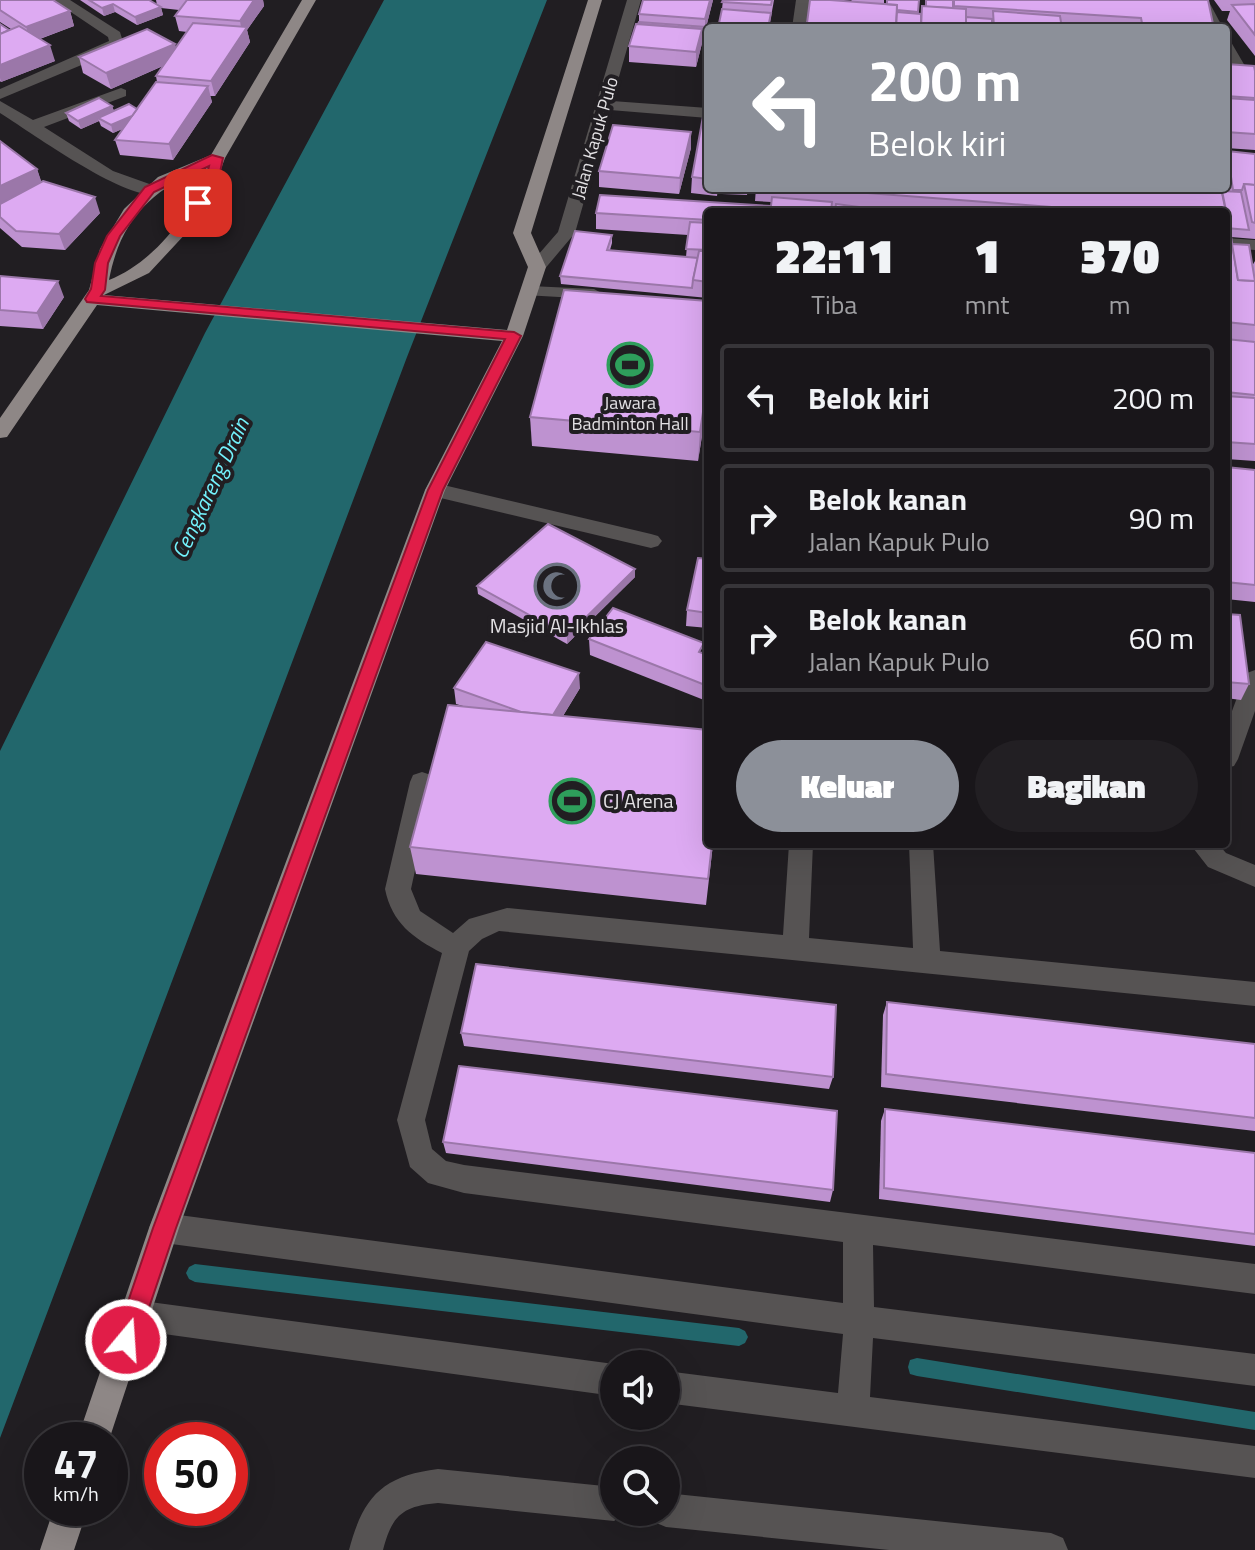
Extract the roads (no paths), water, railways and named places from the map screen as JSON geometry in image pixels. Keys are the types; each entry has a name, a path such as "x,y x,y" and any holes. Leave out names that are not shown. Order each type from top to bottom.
{"main road":[{"path":"95,294 147,266 185,224 211,182 217,158 309,0"},
{"name":"Jalan Kapuk Pulo","path":"99,1422 164,1228 435,490 503,335 530,291 537,267 522,233 595,0"},
{"path":"0,432 95,294 101,263 113,236 149,190 217,158"},
{"path":"95,294 119,301 503,335"},
{"path":"57,1550 65,1526"}],"street":[{"path":"0,94 110,48 116,42 115,35 60,0"},
{"name":"Jalan Kapuk Pulo","path":"537,267 566,233 586,198 604,105 634,0"},
{"path":"800,24 803,0"},
{"path":"1201,0 1214,24"},
{"path":"1232,67 1255,66"},
{"path":"31,126 121,93"},
{"path":"604,105 704,113"},
{"path":"0,106 107,174 149,190"},
{"path":"1230,243 1255,245"},
{"path":"530,291 616,296"},
{"path":"435,490 651,541"},
{"path":"1230,748 1255,679"},
{"path":"422,782 398,889 400,907 412,922 457,947"},
{"path":"795,948 801,848"},
{"path":"921,848 927,961"},
{"path":"1206,848 1217,860 1255,876"},
{"path":"1255,994 507,919 478,926 467,933 457,947 411,1120 420,1157 438,1173 464,1179 1255,1279"},
{"path":"164,1228 859,1321 1255,1370"},
{"path":"853,1412 859,1321 858,1229"},
{"path":"135,1315 600,1378"},
{"path":"680,1389 1255,1462"},
{"path":"366,1550 371,1528 383,1508 397,1494 413,1488 438,1486 600,1503"},
{"path":"680,1511 1051,1550"}],"water":[{"name":"Cengkareng Drain","path":"384,0 547,0 407,357 0,1438 0,751 205,333"}],"waterway":[{"path":"195,1273 739,1337"},
{"path":"917,1367 1255,1421"}],"place":[{"name":"Jawara Badminton Hall","path":"630,365"},
{"name":"Masjid Al-Ikhlas","path":"557,586"},
{"name":"CJ Arena","path":"572,801"}]}
